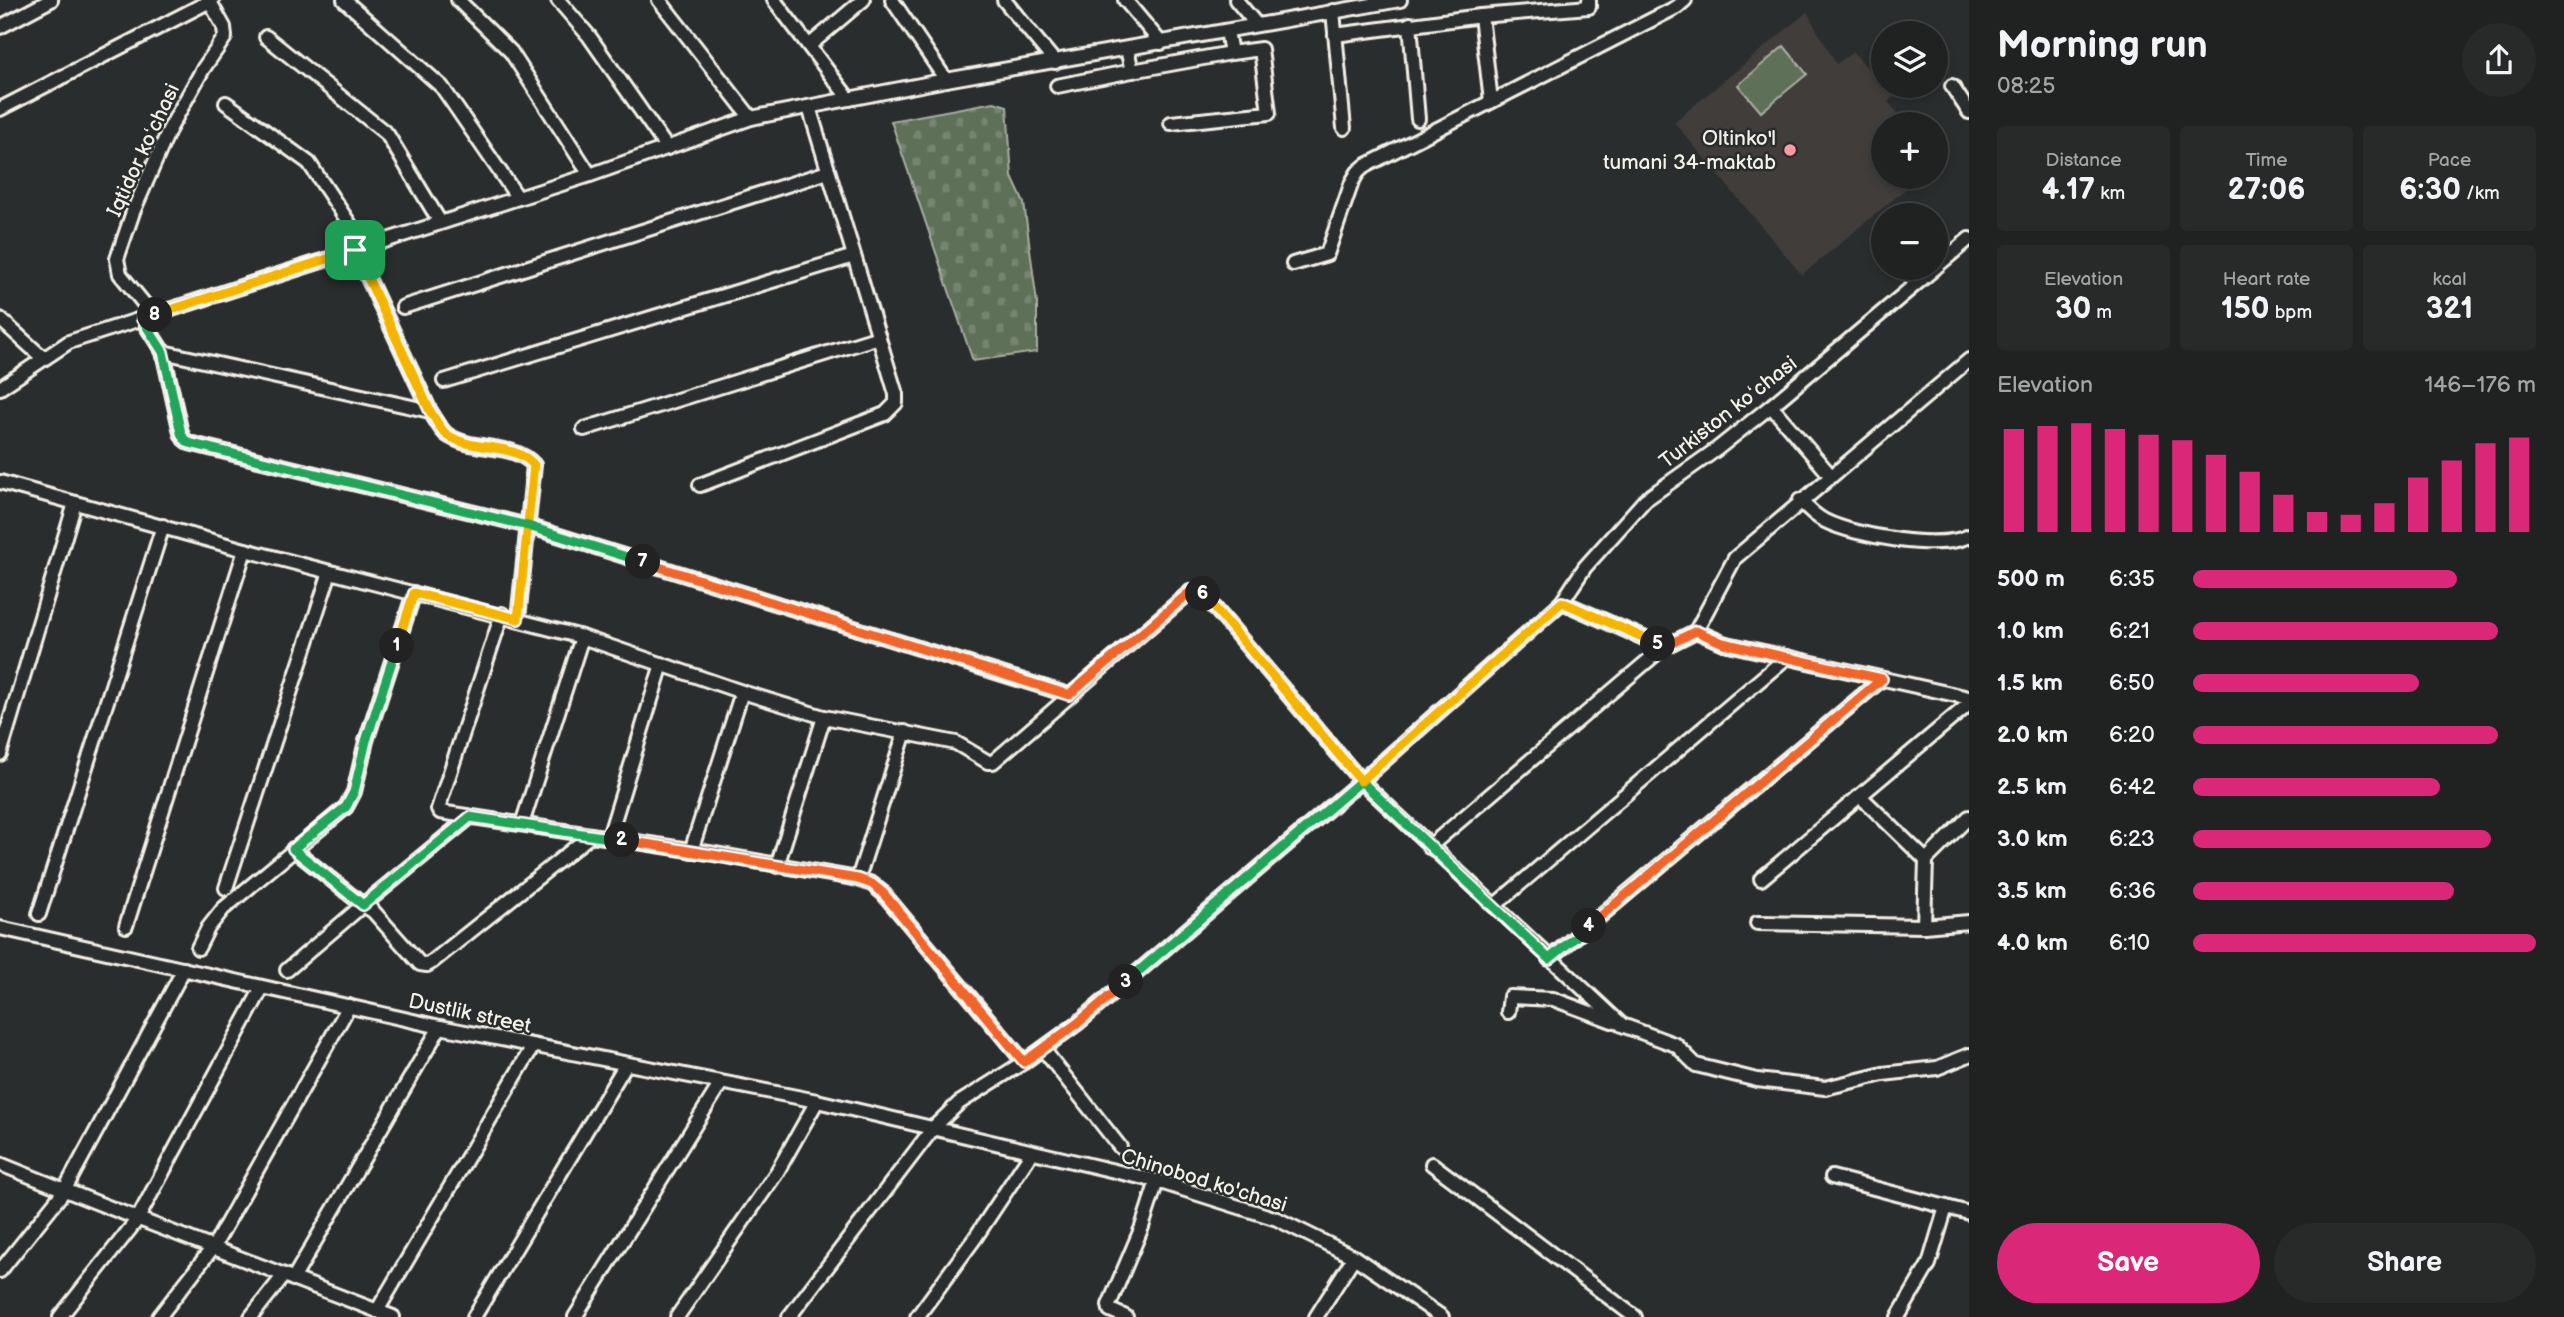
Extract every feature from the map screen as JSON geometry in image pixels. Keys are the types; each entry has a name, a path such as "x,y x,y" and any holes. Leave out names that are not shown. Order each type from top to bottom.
{"street":[{"path":"0,27 51,0"},
{"path":"0,109 210,0"},
{"name":"Iqtidor koʻchasi","path":"148,318 120,274 117,260 133,212 169,130 203,69 225,37 224,27 210,0"},
{"path":"344,0 442,87 518,198"},
{"path":"458,0 511,52 590,175"},
{"path":"558,0 589,36 667,148"},
{"path":"659,0 751,118"},
{"path":"774,0 849,99"},
{"path":"810,45 863,0"},
{"path":"892,0 946,80"},
{"path":"1004,0 1055,62"},
{"path":"1125,0 1161,43"},
{"path":"1236,0 1257,25"},
{"path":"0,388 69,342 590,175 751,118 946,80 1400,0"},
{"path":"1335,35 1481,16 1589,7 1589,0"},
{"path":"1293,264 1327,254 1352,182 1365,166 1677,7 1685,0"},
{"path":"1333,11 1344,128"},
{"path":"1481,16 1491,101"},
{"path":"1410,24 1418,119"},
{"path":"1227,31 1231,53"},
{"path":"267,37 387,134 440,222"},
{"path":"1127,49 1132,71"},
{"path":"1057,86 1261,49 1269,113 1171,123"},
{"path":"1952,86 1969,112"},
{"path":"226,103 309,163 360,248 430,411 445,433 468,444 526,457 534,465 518,619"},
{"path":"700,485 885,414 896,403 896,394 809,107"},
{"path":"403,307 828,172"},
{"name":"Turkiston koʻchasi","path":"1948,256 1969,239"},
{"path":"444,381 854,256"},
{"name":"Turkiston koʻchasi","path":"789,1317 934,1128 959,1103 1024,1062 1078,1023 1361,781 1562,602 1586,567 1645,500 1717,449 1920,280"},
{"path":"148,318 163,352 181,433 189,443 528,526 1069,695"},
{"path":"0,319 43,358"},
{"path":"584,429 879,337"},
{"path":"163,352 430,411"},
{"path":"1429,847 1664,647 1696,631 1735,558 1800,500 1969,360"},
{"path":"1770,406 1831,476"},
{"path":"0,481 245,550 502,614 582,637 824,717 956,743 983,761 993,762 1190,592 1197,590 1361,781 1622,1025"},
{"path":"1800,500 1812,514 1861,533 1950,543 1969,536"},
{"path":"0,754 75,503"},
{"path":"39,914 163,526"},
{"path":"126,926 245,550"},
{"path":"226,888 330,572"},
{"path":"198,948 208,928 223,909 346,807 354,792 366,741 414,593"},
{"path":"1562,602 1664,647"},
{"path":"502,614 438,809 443,814 609,837 858,879 872,884 883,893 1024,1062"},
{"path":"1696,631 1723,643 1969,698"},
{"path":"522,824 582,637"},
{"path":"1494,906 1787,657"},
{"path":"609,837 662,664"},
{"path":"1549,959 1882,679"},
{"path":"691,851 742,692"},
{"path":"1761,879 1969,704"},
{"path":"777,866 824,717"},
{"path":"858,879 905,732"},
{"path":"1860,796 1926,860"},
{"path":"287,970 470,817"},
{"path":"1924,926 1926,860 1969,817"},
{"path":"293,849 373,911 421,964 427,965 592,835"},
{"path":"1757,923 1924,926 1969,922"},
{"name":"Dustlik street","path":"0,928 440,1027 817,1101 934,1128"},
{"path":"0,1271 64,1191 184,969"},
{"path":"60,1317 137,1220 262,988"},
{"path":"1508,1012 1510,998 1553,999 1676,1045 1696,1065 1757,1080 1825,1088 1883,1074 1937,1068 1969,1055"},
{"path":"159,1317 214,1246 349,1006"},
{"path":"251,1317 288,1277 440,1027"},
{"path":"377,1311 533,1046"},
{"path":"1042,1049 1120,1147"},
{"path":"474,1317 626,1064"},
{"path":"575,1317 721,1083"},
{"path":"677,1317 777,1171 817,1101"},
{"name":"Chinobod ko'chasi","path":"934,1128 1157,1181 1277,1219 1354,1257 1442,1317"},
{"path":"917,1317 975,1238 1032,1152"},
{"path":"0,1164 137,1220 214,1246 393,1317"},
{"path":"1432,1164 1635,1317"},
{"path":"1832,1177 1969,1213"},
{"path":"1126,1317 1110,1310 1109,1305 1142,1227 1157,1181"},
{"path":"1898,1317 1929,1264 1946,1207"},
{"path":"1316,1317 1354,1257"}],"shaded area":[{"name":"Oltinko'l tumani 34-maktab","path":"1807,12 1836,64 1853,52 1871,72 1871,98 1893,98 1888,102 1897,112 1871,112 1871,189 1906,189 1889,203 1871,203 1871,218 1802,275 1674,122"}],"green space":[{"path":"1784,46 1807,74 1761,112 1738,85"},
{"path":"994,102 1007,106 1012,177 1024,203 1037,303 1037,352 973,361 891,121"}],"place":[{"name":"Oltinko'l tumani 34-maktab","path":"1790,150"}],"route":[{"path":"355,250 142,319 163,352 184,439 189,443 528,526 1069,695 1190,592 1197,590 1361,781 1562,602 1664,647 1696,631 1723,643 1882,679 1549,959 1361,781 1078,1023 1024,1062 883,893 872,884 858,879 709,853 470,817 363,905 293,849 346,807 354,792 366,741 414,593 518,619 528,526 534,475 534,465 526,457 513,452 468,444 445,433 430,411 355,250"}]}
